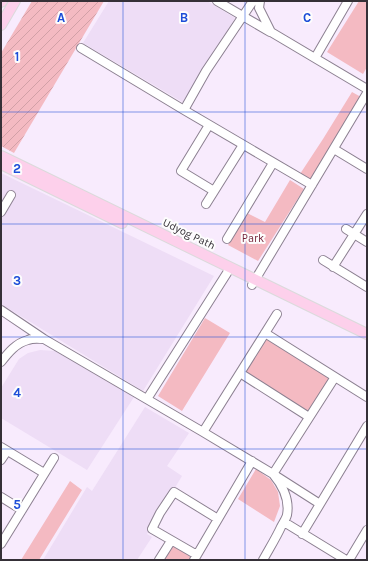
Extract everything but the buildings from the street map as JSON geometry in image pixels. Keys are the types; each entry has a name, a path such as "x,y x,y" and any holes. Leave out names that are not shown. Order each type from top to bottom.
{"main road":[{"path":"1,24 15,1"},
{"name":"Udyog Path","path":"1,156 254,282 367,342"},
{"name":"Udyog Path","path":"1,164 227,273 254,282 367,334"}],"street":[{"path":"218,1 367,90"},
{"path":"184,110 206,71 253,1"},
{"path":"260,1 259,8 271,32"},
{"path":"314,58 348,1"},
{"path":"81,48 312,185"},
{"path":"254,282 367,93"},
{"path":"209,125 182,171 214,191"},
{"path":"206,204 243,145"},
{"path":"334,149 367,169"},
{"path":"227,239 273,163"},
{"path":"1,212 11,195"},
{"path":"333,267 367,214"},
{"path":"346,229 367,242"},
{"path":"323,260 367,287"},
{"path":"147,399 227,273"},
{"path":"1,310 44,339 252,461 320,504"},
{"path":"203,432 277,314"},
{"path":"265,333 367,397"},
{"path":"1,362 12,349 21,343 28,340 44,339"},
{"path":"240,373 309,417"},
{"path":"273,474 335,376"},
{"path":"302,534 367,426"},
{"path":"1,460 4,449 44,473"},
{"path":"1,544 54,458"},
{"path":"218,519 174,492 152,529 171,540 195,558 218,519 252,461"},
{"path":"263,560 287,516 288,505 285,493 273,474"},
{"path":"1,497 22,510"},
{"path":"284,522 346,560"},
{"path":"349,560 367,530"},
{"path":"159,560 171,540"}],"shaded area":[{"path":"109,1 207,1 235,18 184,103 83,43"},
{"path":"1,173 214,276 143,391 1,304"},
{"path":"40,350 55,351 134,397 87,470 1,418 1,388 19,359 28,353"},
{"path":"145,407 189,433 167,466 182,476 147,534 152,537 137,560 43,560 87,487 92,491"}],"green space":[{"path":"32,1 104,1 14,153 1,146 1,53"},
{"path":"359,1 367,1 367,67 363,74 327,52"},
{"path":"352,92 361,97 310,180 300,174"},
{"name":"Park","path":"290,180 304,189 258,261 228,245 247,213 265,222"},
{"path":"205,318 230,333 182,411 158,396"},
{"path":"266,339 330,379 309,413 244,372"},
{"path":"256,469 271,480 278,492 280,506 274,522 238,499"},
{"path":"70,481 82,490 39,560 21,560"},
{"path":"171,545 191,556 189,560 162,560"}]}
